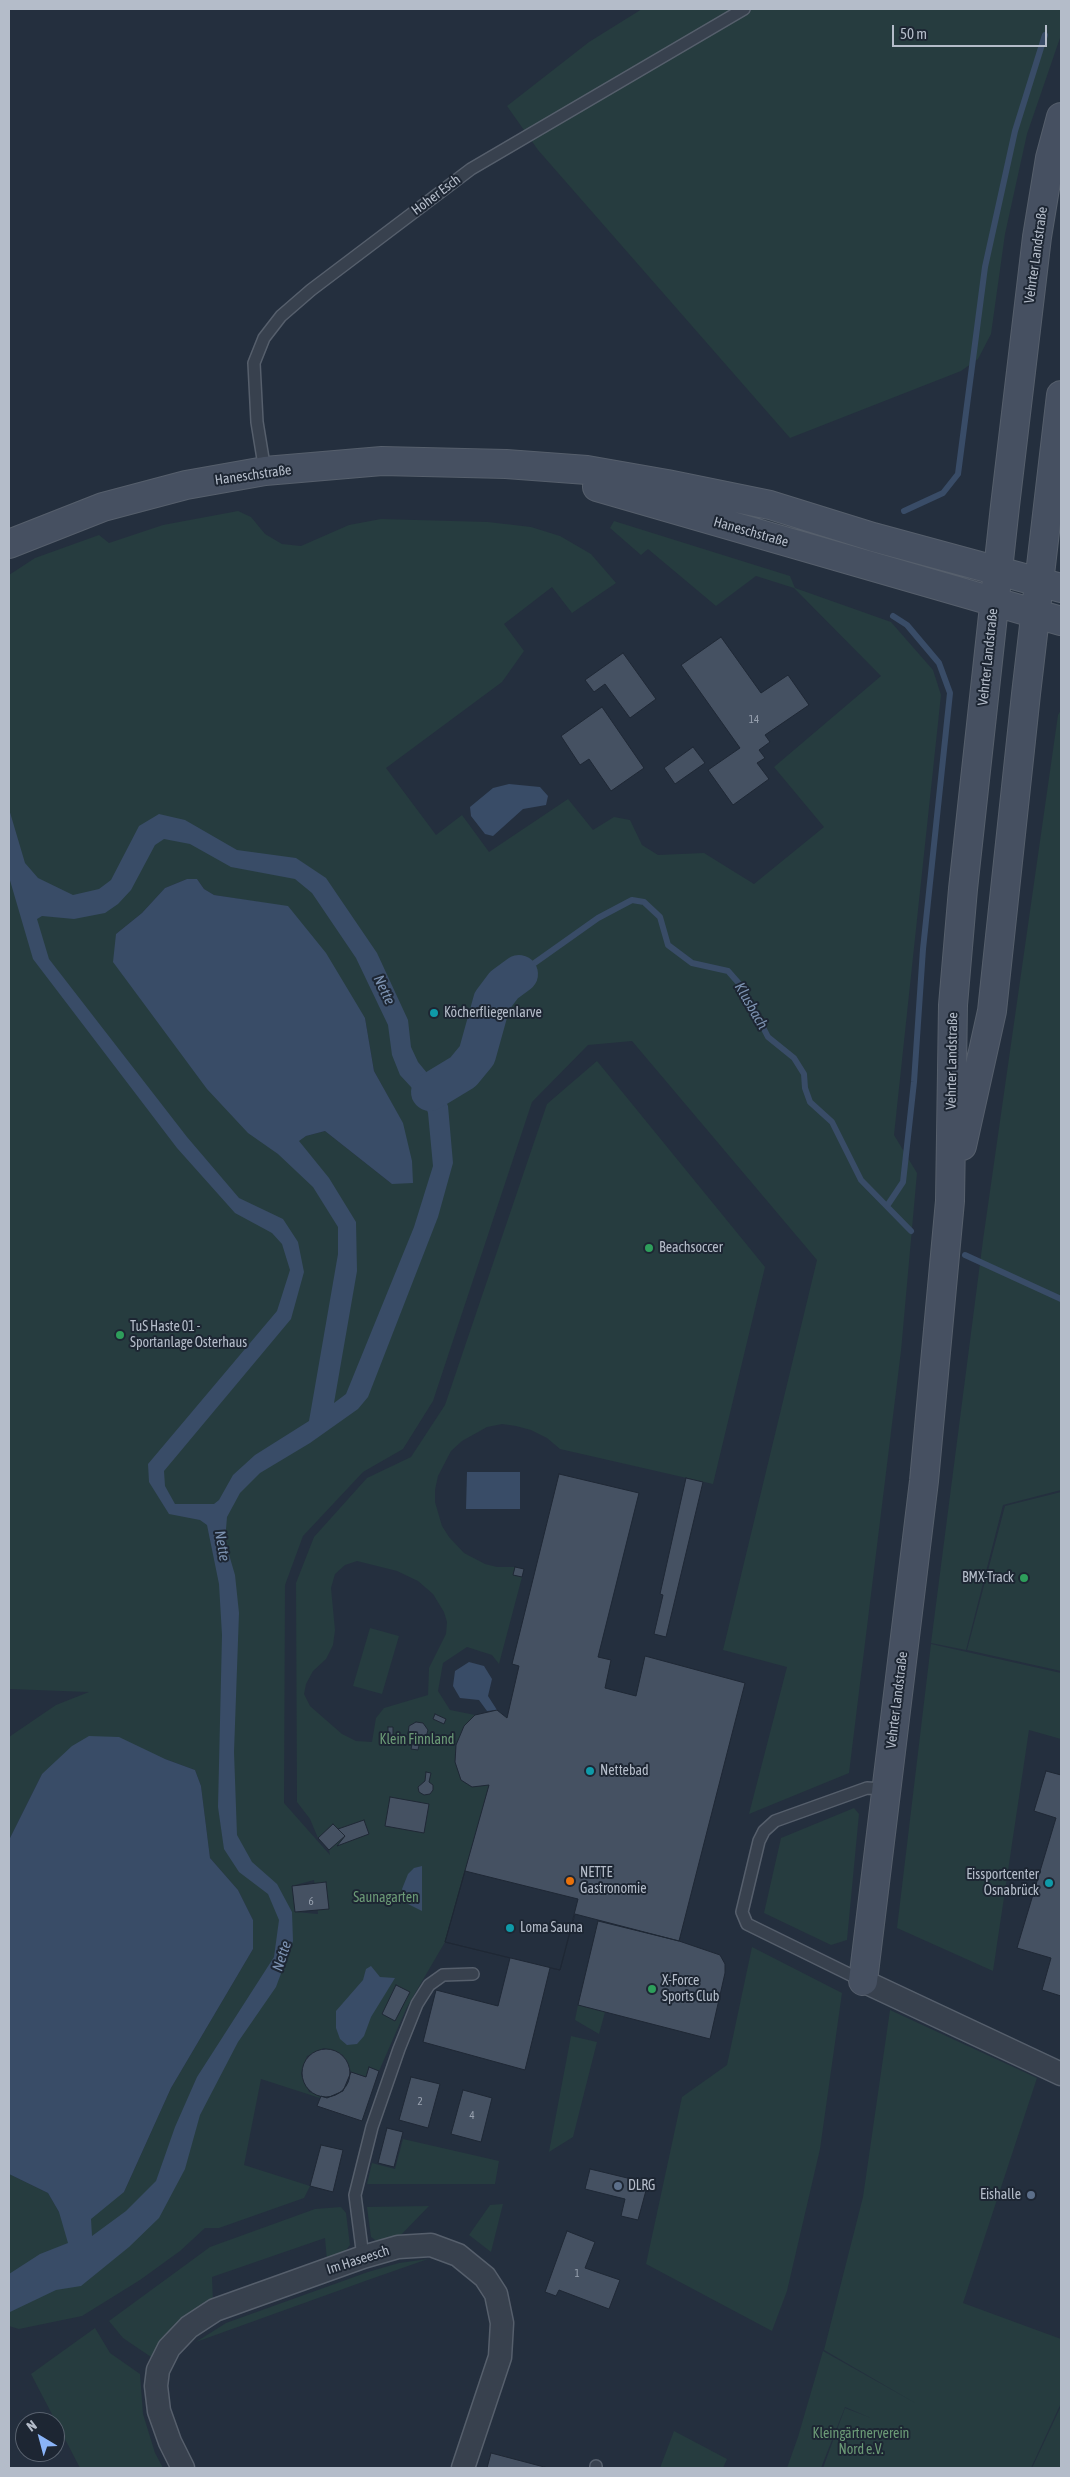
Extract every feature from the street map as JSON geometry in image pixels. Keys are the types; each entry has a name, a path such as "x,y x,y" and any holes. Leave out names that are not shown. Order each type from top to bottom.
{"main road":[{"name":"Vehrter Landstraße","path":"863,1981 924,1481 950,1201 953,1005 963,889 1037,237 1050,158 1061,117"},
{"name":"Vehrter Landstraße","path":"950,1201 992,1011 1049,618 1061,395"},
{"name":"Haneschstraße","path":"9,544 104,507 186,485 265,471 382,461 506,464 587,470 667,484 770,506 873,537 1050,585"},
{"name":"Haneschstraße","path":"506,464 597,487 1049,618"}],"street":[{"path":"863,1981 1061,2074"},
{"name":"Im Haseesch","path":"183,2468 170,2442 159,2411 156,2386 158,2370 169,2348 189,2327 216,2310 363,2257 398,2247 430,2245 458,2255 478,2270 496,2294 502,2323 500,2357 463,2468"}],"lane":[{"name":"Hoher Esch","path":"265,471 254,392 254,363 264,338 281,316 311,290 470,170 744,9"},
{"path":"863,1981 748,1924 742,1912 759,1842 764,1831 775,1821 867,1788 886,1789"},
{"path":"363,2257 355,2195 372,2127 399,2049 418,2004 429,1984 443,1974 473,1974"}],"green space":[{"path":"642,9 1061,9 1061,35 1027,134 1005,234 991,334 978,359 961,371 790,438 538,150 507,106 589,42"},
{"path":"238,511 251,517 265,534 282,544 301,546 349,525 381,519 488,522 531,527 560,536 591,554 616,583 572,613 552,587 504,624 524,651 502,682 386,768 436,835 462,815 489,852 568,799 593,830 614,817 630,820 642,845 658,855 704,853 754,884 824,827 774,767 881,676 794,588 756,576 716,606 648,549 641,555 610,528 614,521 790,576 795,588 891,622 933,670 941,695 894,1135 917,1173 901,1351 849,1773 749,1814 787,1667 723,1650 817,1260 632,1041 588,1045 532,1102 433,1401 403,1449 363,1472 303,1536 285,1585 284,1803 330,1855 329,1850 318,1838 310,1819 297,1802 296,1583 314,1537 367,1478 411,1457 445,1405 547,1104 597,1061 765,1267 713,1484 560,1449 547,1438 531,1430 502,1424 487,1427 462,1441 451,1451 438,1476 435,1490 435,1502 442,1526 449,1537 464,1553 485,1564 497,1567 515,1567 513,1575 522,1577 499,1664 492,1655 467,1647 443,1663 438,1691 450,1710 475,1715 456,1745 455,1762 461,1780 472,1787 489,1785 445,1942 407,2007 379,2071 369,2067 366,2077 351,2072 343,2055 324,2048 307,2056 301,2074 309,2092 321,2096 320,2098 261,2079 244,2165 310,2186 304,2198 219,2228 205,2228 180,2251 140,2280 82,2316 19,2329 9,2326 9,2174 48,2193 59,2212 124,2192 171,2088 253,1949 253,1920 238,1890 210,1858 201,1786 195,1770 165,1759 42,1774 9,1840 9,1737 56,1705 89,1692 9,1689 9,575 35,558 99,535 109,543 163,525","holes":["187,879 197,879 204,889 214,895 288,907 365,1018 374,1071 403,1124 392,1184 325,1131 306,1136 278,1154 116,934 142,913 165,888","357,1561 397,1571 418,1581 433,1594 444,1612 447,1622 446,1634 429,1668 428,1695 384,1708 376,1718 372,1742 356,1741 342,1734 310,1706 304,1694 306,1684 313,1671 326,1659 333,1645 335,1630 331,1588 335,1574 345,1565","314,1880 318,1914 295,1912 292,1886"]},
{"path":"1061,710 1061,1490 1003,1505 966,1650 931,1643 983,1240 1058,715"},
{"name":"BMX-Track","path":"1061,1492 1061,1671 967,1650 1005,1506"},
{"path":"370,1628 399,1636 382,1694 353,1686"},
{"path":"931,1644 1061,1673 1061,1739 1029,1730 993,1971 897,1928"},
{"path":"854,1808 859,1814 847,1940 831,1945 764,1913 781,1838"},
{"path":"752,1947 842,1993 820,2149 787,2291 772,2331 646,2264 682,2097 727,2065"},
{"path":"578,2005 605,2012 599,2034 575,2020"},
{"name":"Kleingärtnerverein Nord e.V.","path":"890,2010 1037,2078 963,2303 1061,2339 1061,2403 1031,2468 823,2468 845,2408 871,2418 845,2407 821,2468 787,2468 823,2351 917,2404 824,2350 863,2197"},
{"path":"571,2036 597,2042 573,2137 549,2152"},
{"path":"403,2139 499,2161 495,2184 367,2184 372,2163 395,2169"},
{"path":"503,2204 491,2252 469,2235 490,2205"},
{"path":"429,2206 398,2238 379,2243 371,2237 367,2207"},
{"path":"341,2207 346,2213 350,2245 341,2256 327,2261 325,2238 212,2277 213,2302 154,2359 123,2338 109,2321 210,2247 315,2209"},
{"path":"428,2259 196,2342 226,2323 368,2272 399,2263"},
{"path":"95,2328 110,2353 140,2374 143,2414 155,2453 163,2468 80,2468 65,2439 65,2412 51,2412 31,2374"},
{"path":"1061,2406 1061,2468 1032,2468"},
{"path":"674,2431 727,2459 723,2468 660,2468"}],"water":[{"path":"509,784 540,787 548,796 546,805 523,809 493,836 485,834 471,816 470,807 493,788"},
{"name":"Nette","path":"9,809 25,863 38,878 73,895 99,889 111,880 139,826 159,814 185,820 237,850 296,858 326,878 377,953 408,1020 411,1047 418,1062 441,1090 448,1106 453,1163 438,1217 368,1397 358,1409 310,1443 260,1473 240,1493 227,1517 225,1541 235,1575 239,1613 234,1752 237,1835 252,1862 277,1884 292,1912 293,1941 276,1987 238,2042 200,2115 185,2169 159,2218 129,2247 81,2286 56,2290 10,2312 9,2274 40,2254 68,2243 59,2212 48,2193 9,2174 9,1840 42,1774 72,1746 89,1736 119,1737 165,1759 195,1770 201,1786 210,1858 238,1890 253,1920 253,1949 171,2088 124,2192 91,2219 92,2236 126,2211 156,2181 175,2127 197,2077 274,1957 279,1920 268,1894 239,1872 224,1849 218,1807 222,1635 219,1584 207,1525 200,1520 169,1514 149,1482 148,1464 277,1311 290,1270 282,1244 272,1233 235,1213 177,1148 33,959 9,877","holes":["164,839 190,844 231,867 295,879 312,893 356,958 388,1025 392,1055 400,1075 423,1100 428,1113 433,1166 414,1227 346,1394 334,1403 357,1271 356,1222 329,1178 299,1141 306,1136 325,1131 392,1184 413,1183 412,1161 403,1123 374,1071 365,1018 326,953 288,906 214,895 204,889 197,879 187,879 165,888 142,913 116,934 113,962 207,1089 248,1133 278,1154 313,1187 338,1227 338,1254 309,1421 255,1455 233,1475 219,1500 214,1504 175,1504 165,1486 164,1471 291,1319 304,1272 298,1242 283,1219 239,1198 187,1137 49,959 37,919 42,916 74,919 105,913 118,904 131,890 155,845"]},
{"path":"467,1472 520,1472 520,1509 466,1509"},
{"path":"469,1662 484,1666 492,1679 488,1696 497,1710 487,1711 479,1700 460,1698 453,1686 455,1671"},
{"path":"422,1866 422,1911 408,1904 402,1889 408,1874 414,1868"},
{"path":"371,1966 380,1977 395,1978 371,2017 364,2036 357,2044 347,2045 340,2039 336,2028 336,2011 363,1980 366,1969"}],"building":[{"path":"721,637 761,693 788,675 809,705 765,735 770,742 759,750 765,758 757,763 769,779 733,805 708,770 740,748 681,665"},
{"path":"623,653 656,699 630,718 605,684 594,692 585,680"},
{"path":"602,707 644,768 611,791 589,759 580,765 561,736"},
{"path":"693,747 705,763 675,784 664,768"},
{"name":"Nettebad","path":"559,1474 639,1493 598,1657 611,1660 605,1688 636,1696 645,1656 745,1683 679,1941 575,1914 560,1970 550,1968 525,2070 423,2042 436,1990 498,2006 510,1958 445,1942 489,1785 472,1787 461,1780 455,1762 456,1745 464,1726 475,1715 497,1710 507,1718 519,1666 512,1664"},
{"path":"686,1478 703,1482 666,1637 654,1634 663,1595 660,1594"},
{"path":"515,1567 524,1569 522,1577 513,1575"},
{"path":"435,1714 446,1719 444,1724 433,1719"},
{"path":"416,1722 423,1723 428,1730 426,1737 420,1741 418,1750 411,1749 413,1740 408,1734 409,1726"},
{"path":"388,1727 393,1727 393,1742 388,1742"},
{"name":"Eissportcenter Osnabrück","path":"1046,1771 1061,1775 1061,1996 1042,1990 1051,1958 1017,1948 1056,1818 1034,1811"},
{"path":"426,1772 431,1773 429,1782 433,1785 433,1790 430,1794 424,1795 419,1792 418,1787 425,1781"},
{"path":"390,1797 429,1804 424,1833 385,1826"},
{"path":"364,1820 369,1834 337,1846 345,1836 338,1829"},
{"path":"333,1824 345,1836 329,1850 318,1838"},
{"name":"Loma Sauna","path":"465,1871 578,1899 560,1970 445,1942"},
{"path":"326,1882 329,1909 295,1912 292,1886"},
{"name":"X-Force Sports Club","path":"598,1921 679,1941 720,1955 725,1964 725,1973 710,2039 578,2005"},
{"path":"396,1985 410,1992 395,2021 382,2014"},
{"path":"326,2049 335,2051 343,2056 348,2064 350,2073 348,2082 343,2090 335,2095 326,2097 317,2095 309,2090 304,2082 302,2073 304,2064 309,2056 317,2051"},
{"path":"369,2067 379,2071 362,2121 317,2106 321,2096 327,2098 343,2091 351,2072 366,2077"},
{"path":"411,2077 440,2084 428,2128 399,2120"},
{"path":"463,2090 492,2098 481,2142 451,2134"},
{"path":"387,2128 403,2132 394,2167 378,2163"},
{"path":"321,2145 343,2150 333,2192 310,2186"},
{"path":"590,2169 648,2183 638,2220 621,2216 625,2199 585,2189"},
{"path":"567,2231 595,2242 585,2268 620,2280 609,2309 559,2290 556,2296 545,2292"},
{"path":"491,2453 548,2468 487,2468"}],"waterway":[{"path":"904,511 943,493 958,474 985,267 1015,131 1045,35"},
{"path":"887,1206 903,1182 914,1082 923,949 950,693 939,663 907,625 893,616"},
{"name":"Klusbach","path":"519,974 598,918 632,900 644,902 660,917 668,945 692,963 728,971 743,988 768,1037 794,1058 804,1074 805,1088 810,1102 832,1122 861,1180 911,1231"},
{"name":"Klusbach","path":"430,1092 463,1072 477,1055 492,1001 504,985 519,974"},
{"name":"Klusbach","path":"965,1255 1061,1299"}],"place":[{"name":"Köcherfliegenlarve","path":"434,1013"},
{"name":"Beachsoccer","path":"649,1248"},
{"name":"TuS Haste 01 - Sportanlage Osterhaus","path":"120,1335"},
{"name":"BMX-Track","path":"1024,1578"},
{"name":"Nettebad","path":"590,1771"},
{"name":"NETTE Gastronomie","path":"570,1881"},
{"name":"Eissportcenter Osnabrück","path":"1049,1883"},
{"name":"Loma Sauna","path":"510,1928"},
{"name":"X-Force Sports Club","path":"652,1989"},
{"name":"DLRG","path":"618,2186"},
{"name":"Eishalle","path":"1031,2195"}],"park label":[{"name":"Klein Finnland","path":"417,1740"},
{"name":"Saunagarten","path":"386,1898"}]}
